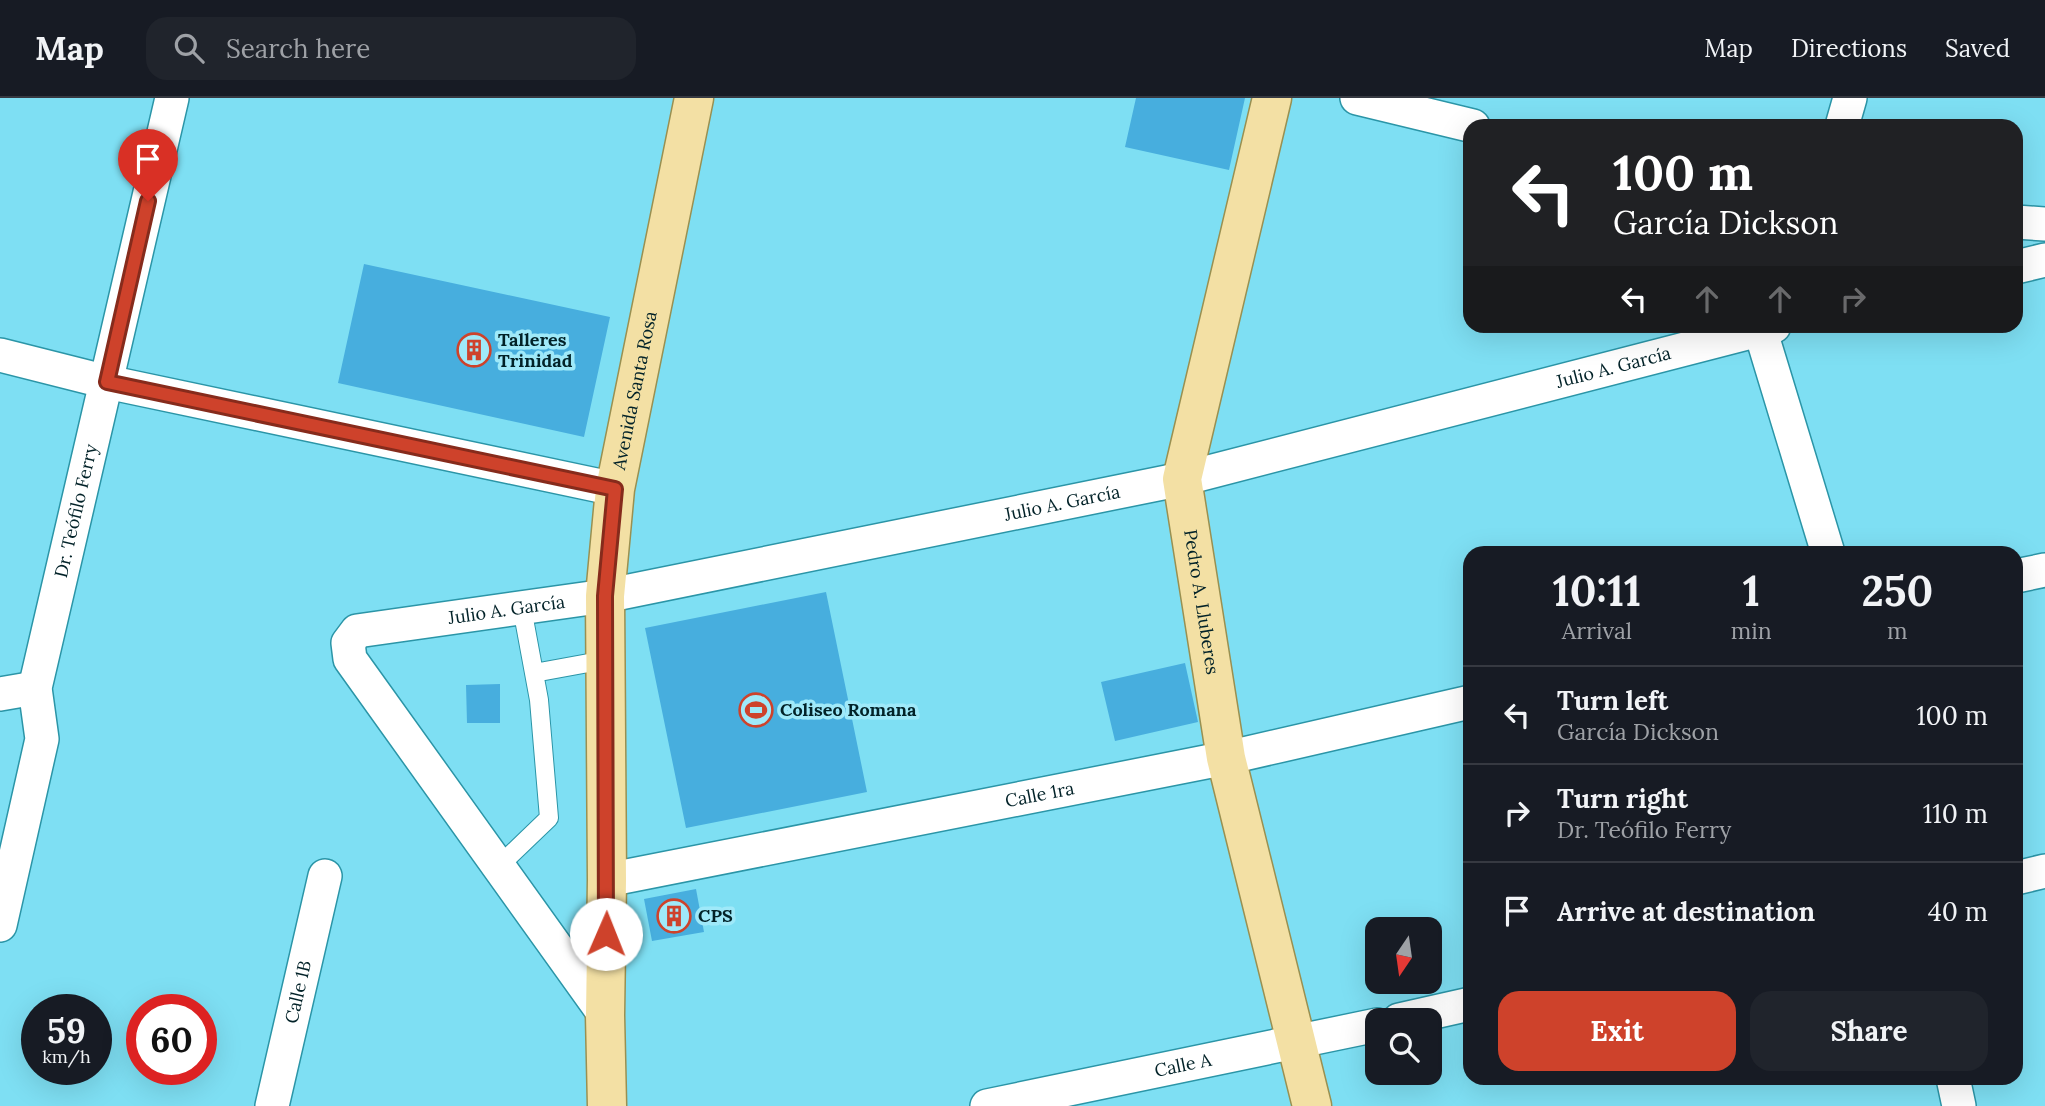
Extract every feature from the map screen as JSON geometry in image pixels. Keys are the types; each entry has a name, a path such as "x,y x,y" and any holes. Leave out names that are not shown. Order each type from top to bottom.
{"main road":[{"name":"Avenida Santa Rosa","path":"607,1106 604,1015 607,880 605,596 615,489 694,98"},
{"name":"Pedro A. Lluberes","path":"1272,98 1182,479 1226,758 1312,1106"}],"street":[{"name":"Dr. Teófilo Ferry","path":"0,925 42,738 35,688 172,98"},
{"path":"1357,98 1463,124"},
{"path":"1844,119 1850,98"},
{"path":"2023,222 2045,224"},
{"path":"2023,265 2045,260"},
{"name":"Julio A. García","path":"498,867 350,659 348,643 356,631 605,596 1182,479 1744,333"},
{"path":"1769,333 1826,546"},
{"path":"0,355 107,382 615,489"},
{"path":"2023,575 2045,570"},
{"path":"0,694 35,688"},
{"name":"Calle 1ra","path":"607,880 1226,758 1463,704"},
{"path":"498,867 604,1015"},
{"path":"2023,876 2045,871"},
{"name":"Calle 1B","path":"272,1106 325,876"},
{"path":"1442,1010 1463,1006"},
{"name":"Calle A","path":"987,1106 1365,1028"},
{"path":"1954,1085 1959,1106"}],"lane":[{"path":"498,867 549,818 539,700 522,608"},
{"path":"534,673 605,660"}],"building":[{"path":"1136,98 1245,98 1229,170 1125,147"},
{"name":"Talleres Trinidad","path":"364,264 610,317 584,437 338,383"},
{"name":"Coliseo Romana","path":"826,592 867,792 686,828 645,628"},
{"path":"1185,663 1198,722 1115,741 1101,682"},
{"path":"500,684 500,723 467,723 466,685"},
{"name":"CPS","path":"696,889 704,932 652,941 644,899"}],"place":[{"name":"Talleres Trinidad","path":"474,350"},
{"name":"Coliseo Romana","path":"756,710"},
{"name":"CPS","path":"674,916"}],"route":[{"path":"148,201 107,382 615,489 605,596 606,934"}]}
